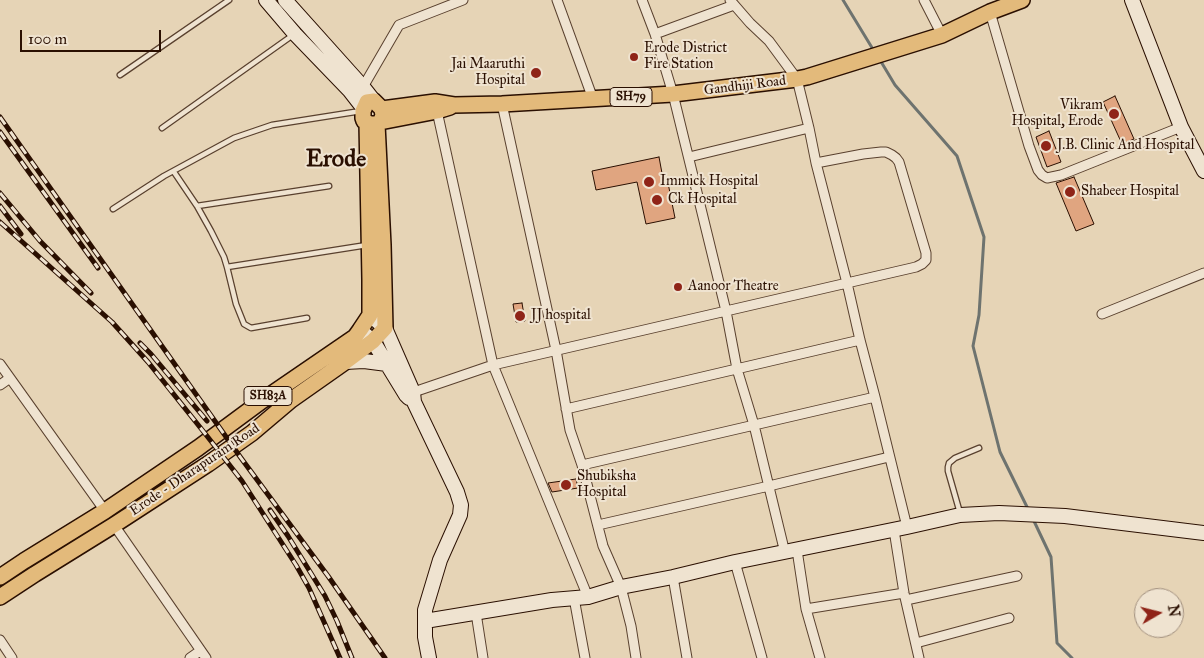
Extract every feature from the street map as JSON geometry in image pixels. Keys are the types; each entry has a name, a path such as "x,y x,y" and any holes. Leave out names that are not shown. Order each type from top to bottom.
{"main road":[{"name":"Gandhiji Road","path":"372,114 435,102 454,105 593,100 673,94 802,78 942,35 990,12 1022,0"},
{"name":"Gandhiji Road","path":"372,114 437,111 454,105"},
{"path":"370,315 372,114"},
{"path":"372,114 383,245 385,328"},
{"name":"Erode - Dharapuram Road","path":"0,577 105,511 355,337 370,315"},
{"name":"Erode - Dharapuram Road","path":"0,597 215,459 252,433 291,400 373,341 385,328"}],"street":[{"path":"266,0 295,34 372,114"},
{"path":"285,0 363,87 372,114"},
{"path":"363,87 399,25 463,0"},
{"path":"557,0 593,100"},
{"path":"642,0 655,34 673,94 726,311 738,369 769,486 791,551 820,658"},
{"path":"924,0 942,35"},
{"path":"1132,0 1182,127 1204,171"},
{"path":"655,34 732,2 802,78 816,163 889,457 900,529 905,596 919,658"},
{"path":"990,12 1029,146 1038,170 1047,178 1061,175 1182,127"},
{"path":"502,104 556,350 570,430 582,464 603,546 621,587 631,626 636,658"},
{"path":"437,111 493,365 581,597 585,658"},
{"path":"689,157 809,128"},
{"path":"411,396 493,365 847,282 916,268 926,260 926,253 899,162 892,155 886,152 863,154 816,163"},
{"path":"1102,314 1204,273"},
{"path":"370,315 385,328 411,396 457,492 460,505 460,515 440,560 425,610 425,637 429,658"},
{"path":"360,330 373,341 387,364 411,396"},
{"path":"566,410 860,340"},
{"path":"345,362 364,361 387,364"},
{"path":"0,364 105,511"},
{"path":"0,385 10,378"},
{"path":"582,464 875,397"},
{"path":"598,525 889,457"},
{"path":"425,621 581,597 735,562 960,515 1000,513 1066,516 1204,533"},
{"path":"114,525 203,654 190,658"},
{"path":"735,562 762,658"},
{"path":"806,609 905,596 1017,576"},
{"path":"673,577 687,658"},
{"path":"476,613 484,658"},
{"path":"916,644 1008,618"},
{"path":"0,640 12,658"}],"lane":[{"path":"120,75 229,0"},
{"path":"162,128 295,34"},
{"path":"113,209 227,141 255,130 272,125 372,114"},
{"path":"174,172 197,206 211,232 227,267 242,320 248,327 307,318"},
{"path":"197,206 330,186"},
{"path":"227,267 370,245"},
{"path":"960,515 948,467 949,463 955,458 979,448"}],"building":[{"path":"1115,96 1134,139 1122,144 1103,102"},
{"path":"1049,131 1061,162 1047,167 1036,137"},
{"path":"659,157 664,184 668,183 675,218 646,224 637,182 596,190 592,171"},
{"path":"1074,177 1094,224 1076,231 1056,183"},
{"path":"522,303 525,321 516,322 513,304"},
{"path":"576,479 578,488 552,492 548,483"}],"waterway":[{"path":"843,0 874,51"},
{"path":"880,60 895,85 957,156 984,237 979,315 973,346 1000,452 1029,511"},
{"path":"1033,519 1051,557 1057,643 1072,658"}],"railway":[{"path":"0,117 385,658"},
{"path":"0,132 98,268"},
{"path":"0,193 40,241 91,293"},
{"path":"0,206 21,234"},
{"path":"0,222 112,322 148,362 207,436 242,481 296,565 309,588 340,658"},
{"path":"140,343 207,421"},
{"path":"270,510 325,596 352,658"}],"place":[{"name":"Erode District Fire Station","path":"634,57"},
{"name":"Jai Maaruthi Hospital","path":"536,73"},
{"name":"Vikram Hospital, Erode","path":"1114,114"},
{"name":"J.B. Clinic And Hospital","path":"1046,146"},
{"name":"Immick Hospital","path":"649,182"},
{"name":"Shabeer Hospital","path":"1070,192"},
{"name":"Ck Hospital","path":"657,200"},
{"name":"Aanoor Theatre","path":"678,287"},
{"name":"JJ hospital","path":"520,316"},
{"name":"Shubiksha Hospital","path":"566,485"}],"district":[{"name":"Erode","path":"336,160"}]}
